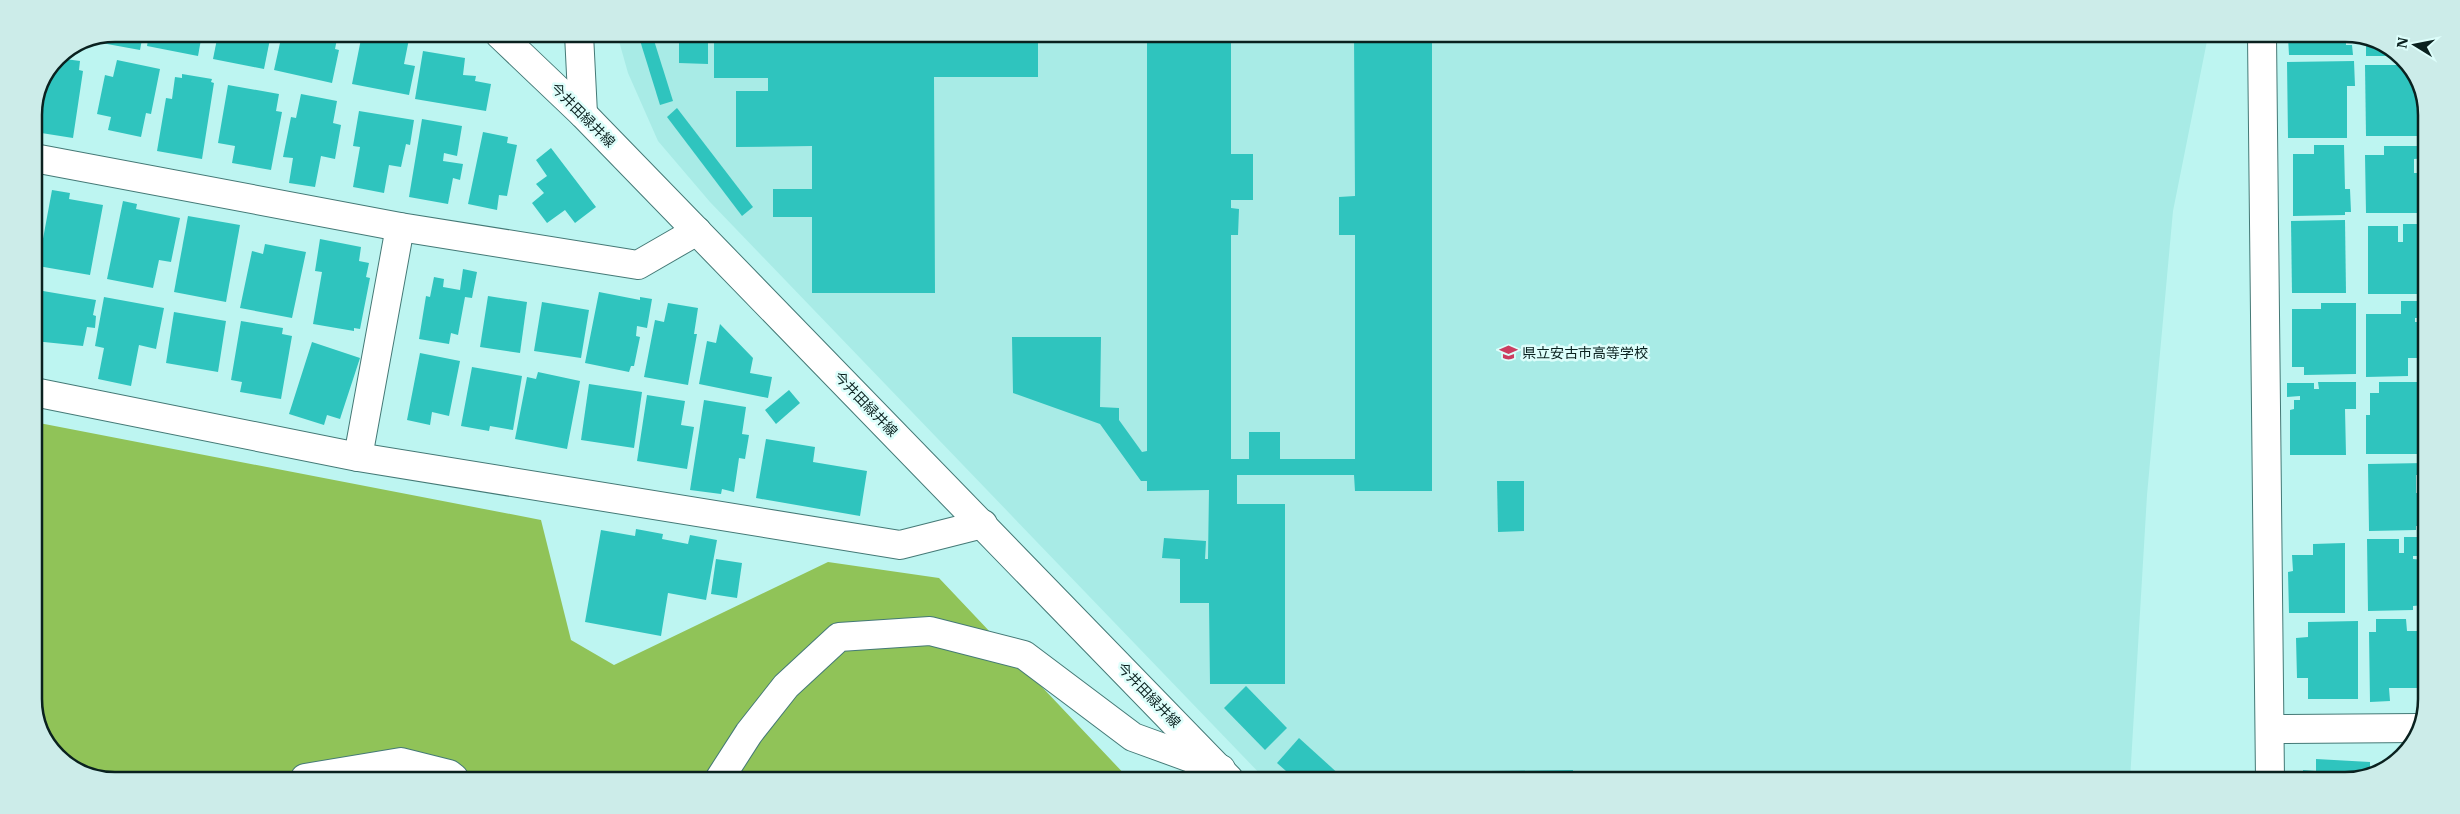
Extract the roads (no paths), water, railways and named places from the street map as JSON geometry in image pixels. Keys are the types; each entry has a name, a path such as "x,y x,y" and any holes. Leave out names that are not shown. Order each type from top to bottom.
{"street":[{"name":"今井田緑井線","path":"507,42 583,114 984,524 1223,772"},
{"path":"579,42 583,114"},
{"path":"2262,42 2270,772"},
{"path":"42,160 400,227 638,265 697,231"},
{"path":"358,457 400,227"},
{"path":"42,394 358,457 900,545 984,524"},
{"path":"724,772 749,733 786,686 839,637 930,631 1024,655 1133,736 1220,772"},
{"path":"2270,729 2411,728"},
{"path":"341,772 401,762 442,772"}],"place":[{"name":"県立安古市高等学校","path":"1508,353"}]}
